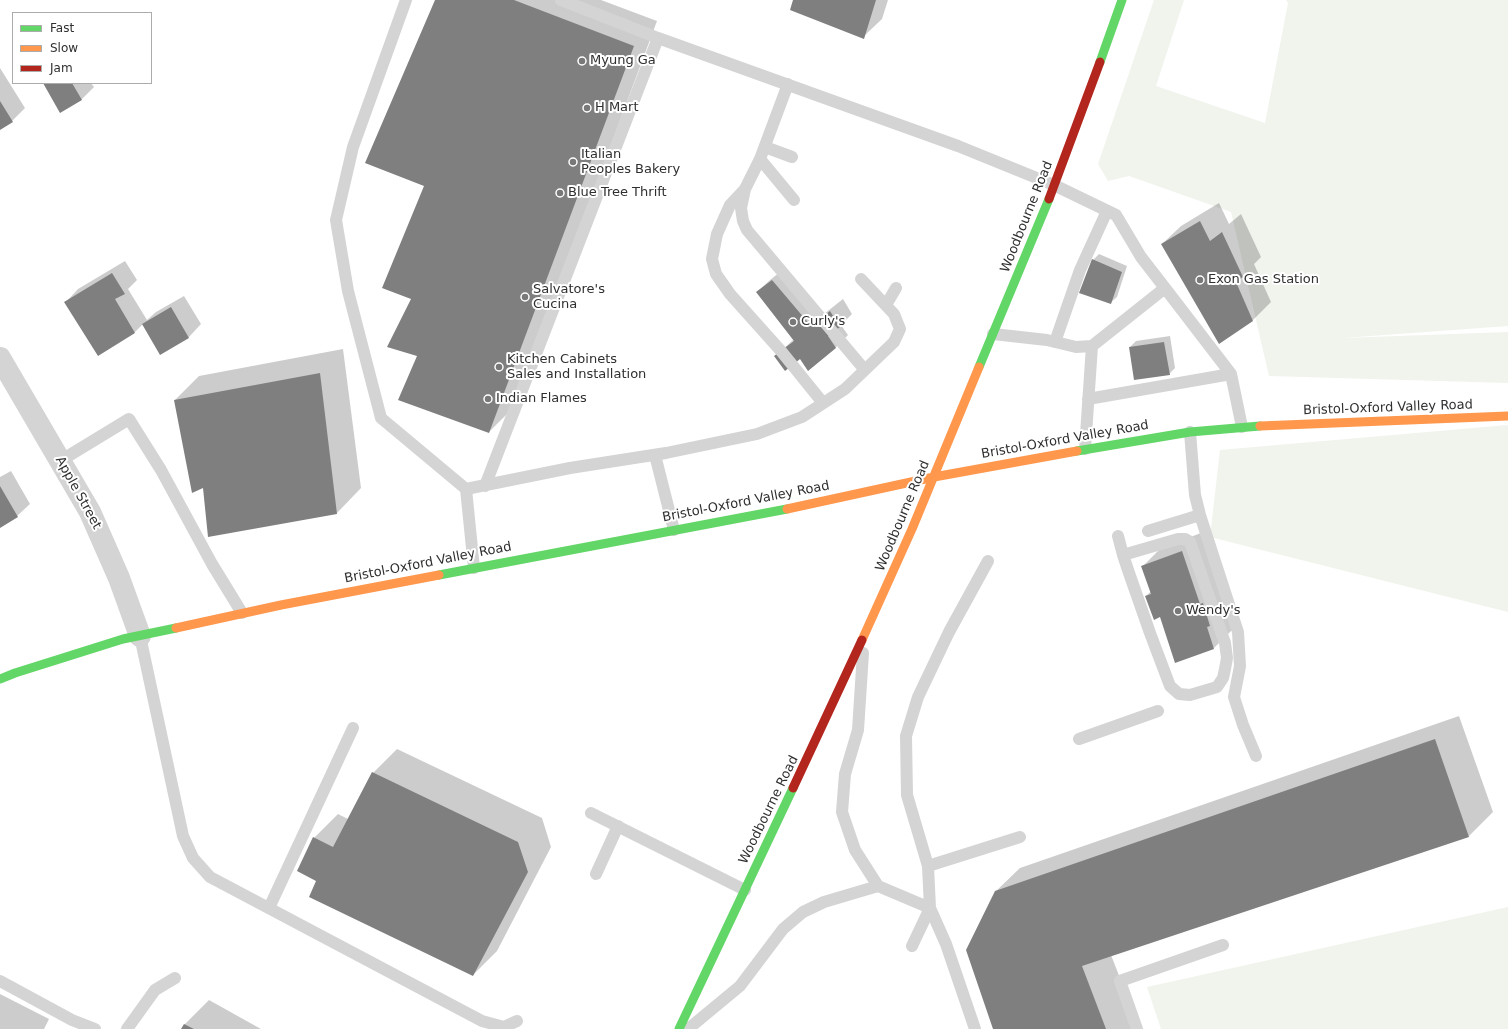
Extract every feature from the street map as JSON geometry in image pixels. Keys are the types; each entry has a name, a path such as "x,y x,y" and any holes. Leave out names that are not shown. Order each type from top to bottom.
{"main road":[{"name":"Woodbourne Road","path":"678,1029 836,699 934,477 1054,185 1122,0"},
{"name":"Bristol-Oxford Valley Road","path":"0,679 15,673 140,636 242,613 780,510 934,477 1085,449 1190,432 1242,427 1508,416"}],"street":[{"name":"Apple Street","path":"0,358 90,512 119,578 140,636"}],"lane":[{"path":"406,0 353,147 336,220 348,290 382,418 466,489 474,568"},
{"path":"561,0 658,38 958,146 1054,185 1116,215 1141,257 1231,374 1242,427"},
{"path":"485,486 658,38"},
{"path":"788,84 760,159 745,189 741,208 743,221 747,230 864,369"},
{"path":"765,146 792,157"},
{"path":"760,159 794,200"},
{"path":"745,189 730,205 717,234 712,259 716,274 730,294 781,351 824,403"},
{"path":"1055,342 1080,270 1107,211"},
{"path":"466,489 570,468 655,455 757,434 802,417 845,388 894,342 900,329 894,314 861,279"},
{"path":"886,305 896,288"},
{"path":"993,334 1055,342 1076,347 1092,346 1165,288"},
{"path":"1085,449 1092,346"},
{"path":"1088,399 1231,374"},
{"path":"60,461 128,419 161,470 212,564 242,613"},
{"path":"1190,432 1195,495 1200,515 1238,632 1240,666 1234,698 1256,756"},
{"path":"655,455 674,530"},
{"path":"1148,531 1200,515"},
{"path":"1118,536 1124,555 1150,633 1170,686 1179,694 1190,695 1216,687 1222,678 1225,669 1225,643 1190,542 1185,539 1178,539 1124,555"},
{"path":"975,1029 948,952 930,908 928,866 907,795 906,736 918,697 949,632 988,561"},
{"path":"140,636 183,836 193,858 210,877 482,1022 504,1027 517,1021"},
{"path":"863,638 858,730 845,774 842,812 855,850 878,886 930,908"},
{"path":"1079,739 1158,711"},
{"path":"269,908 353,728"},
{"path":"591,813 745,890"},
{"path":"596,874 618,826"},
{"path":"928,866 1020,837"},
{"path":"688,1029 740,986 783,929 803,912 824,902 878,886"},
{"path":"912,946 930,908"},
{"path":"1137,1029 1120,980 1223,945"},
{"path":"127,1029 155,990 175,978"},
{"path":"0,981 72,1020 95,1029"}],"shaded area":[{"path":"1154,0 1184,0 1156,86 1265,123 1288,3 1286,0 1508,0 1508,326 1343,338 1508,332 1508,383 1269,376 1231,212 1129,176 1108,181 1098,164"},
{"path":"1508,425 1508,612 1210,537 1220,450"},
{"path":"1508,907 1508,1029 1161,1029 1147,987"}],"building":[{"path":"435,0 514,0 634,46 489,433 398,400 417,356 387,347 411,299 382,288 424,186 365,163"},
{"path":"793,0 876,0 864,39 790,10"},
{"path":"44,84 73,84 82,100 60,113"},
{"path":"0,101 13,122 0,130"},
{"path":"1200,221 1210,241 1222,232 1243,277 1236,282 1253,321 1219,344 1161,244"},
{"path":"1092,259 1122,272 1111,304 1079,293"},
{"path":"112,273 125,294 115,299 135,333 98,356 64,302"},
{"name":"Curly's","path":"772,280 811,326 830,311 840,327 828,336 836,348 808,371 800,359 785,371 774,356 794,341 756,292"},
{"path":"171,307 189,338 160,355 142,324"},
{"path":"1164,342 1170,375 1134,380 1129,347"},
{"path":"320,373 337,514 208,537 203,488 192,493 174,400"},
{"path":"0,486 18,517 0,528"},
{"name":"Wendy's","path":"1182,551 1200,604 1203,603 1210,626 1207,627 1214,649 1175,663 1160,617 1154,620 1145,596 1151,594 1141,566"},
{"path":"1435,739 1469,837 1082,966 1106,1029 993,1029 966,950 995,891"},
{"path":"372,772 518,842 528,872 473,976 309,897 316,881 297,871 313,837 333,847"},
{"path":"184,1024 194,1029 181,1029"}],"traffic: fast":[{"path":"1100,62 1122,0"},
{"path":"979,367 1049,199"},
{"path":"1077,451 1190,432 1260,426"},
{"path":"439,575 787,509"},
{"path":"0,679 123,639 176,628"},
{"path":"679,1029 793,788"}],"traffic: slow":[{"path":"862,640 912,529 979,367"},
{"path":"1260,426 1508,416"},
{"path":"787,509 934,477 1077,451"},
{"path":"176,628 281,605 439,575"}],"traffic: jam":[{"path":"1049,199 1100,62"},
{"path":"793,788 862,640"}],"place":[{"name":"Myung Ga","path":"582,61"},
{"name":"H Mart","path":"587,108"},
{"name":"Italian Peoples Bakery","path":"573,162"},
{"name":"Blue Tree Thrift","path":"560,193"},
{"name":"Exon Gas Station","path":"1200,280"},
{"name":"Salvatore's Cucina","path":"525,297"},
{"name":"Curly's","path":"793,322"},
{"name":"Kitchen Cabinets Sales and Installation","path":"499,367"},
{"name":"Indian Flames","path":"488,399"},
{"name":"Wendy's","path":"1178,611"}]}
